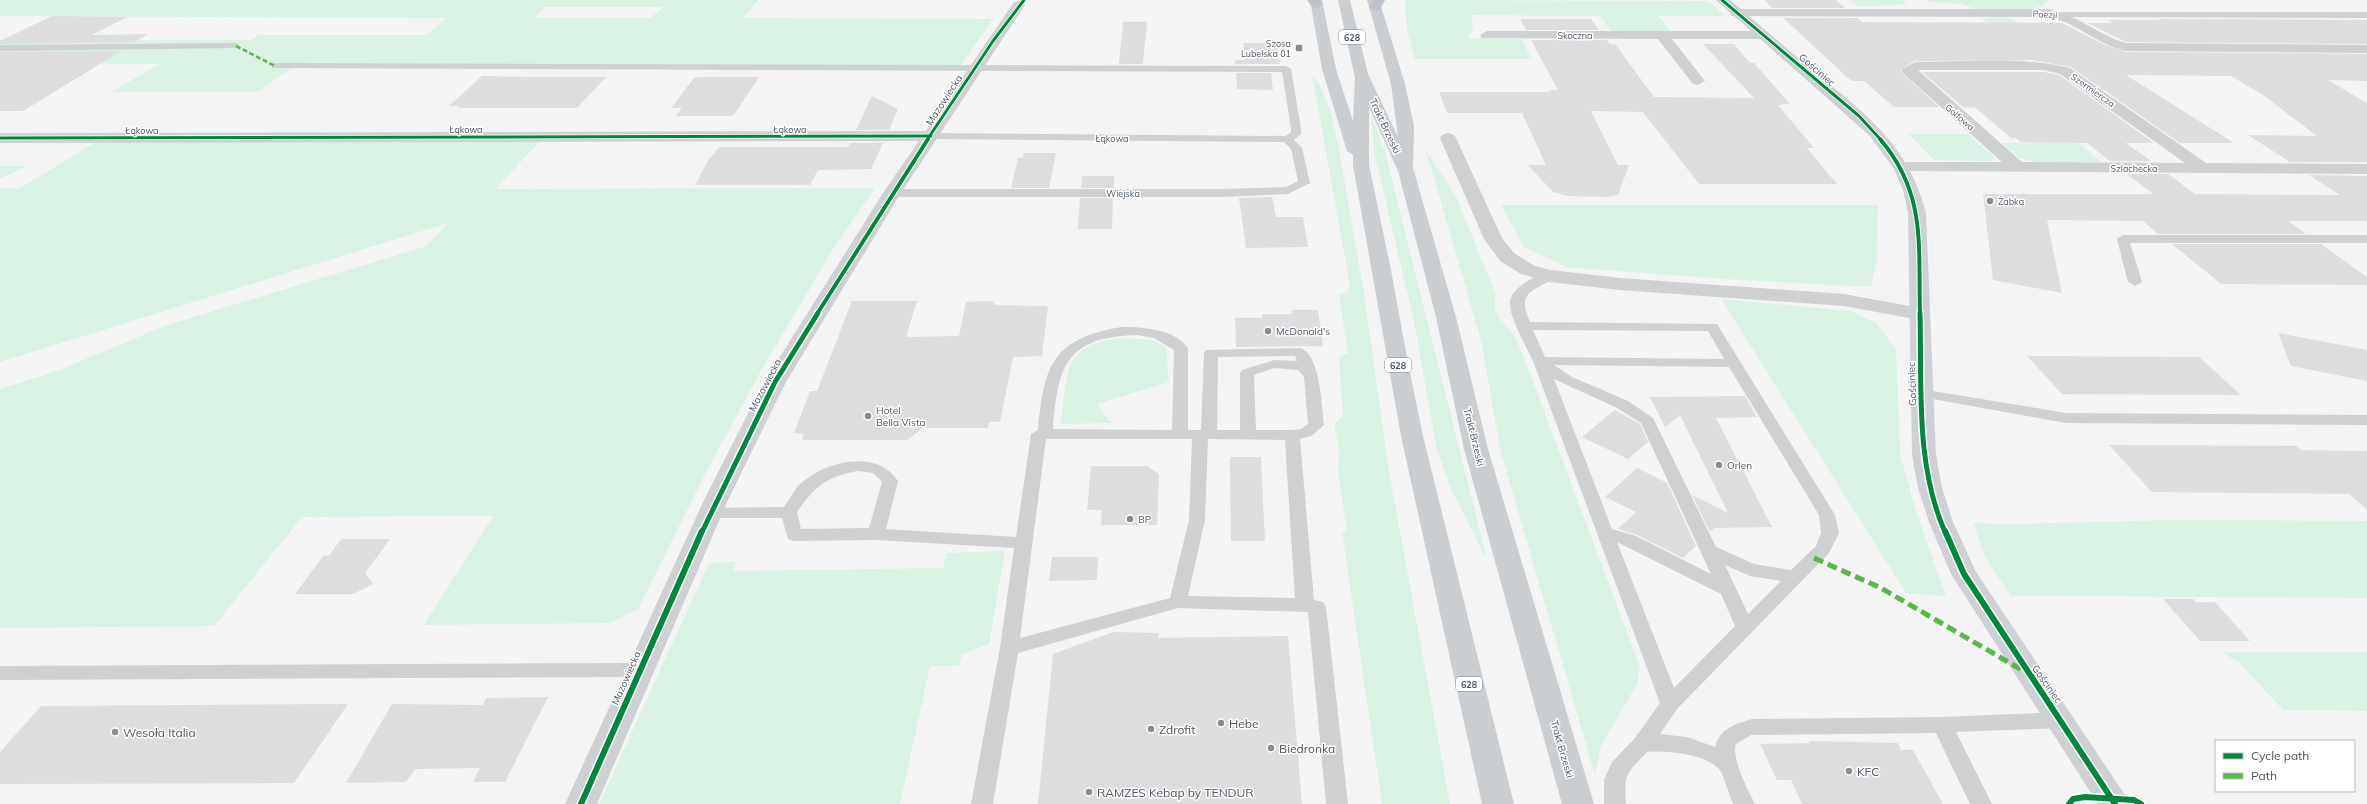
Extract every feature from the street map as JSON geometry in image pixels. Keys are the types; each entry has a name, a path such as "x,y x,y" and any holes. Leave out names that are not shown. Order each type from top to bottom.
{"main road":[{"name":"Trakt Brzeski","path":"1344,0 1361,74 1406,171 1446,317 1476,449 1578,804"},
{"path":"1315,1 1329,69 1351,143 1361,165"},
{"path":"1376,2 1398,84 1406,126 1406,171"},
{"name":"Trakt Brzeski","path":"1361,74 1361,165 1412,436 1498,804"}],"street":[{"path":"1916,0 1933,13"},
{"name":"Mazowiecka","path":"581,804 711,513 775,382 892,193 1019,5"},
{"name":"Poezji","path":"1730,7 1933,13 2050,13 2070,17 2107,42 2125,47 2367,49"},
{"name":"Gościniec","path":"1730,7 1865,122 1888,147 1909,180 1916,203 1924,455 1930,488 1952,549 1964,574 2061,720 2111,802"},
{"name":"Skoczna","path":"1487,35 1762,35"},
{"path":"1662,35 1698,81"},
{"name":"Golfowa","path":"1915,66 1908,70 1911,74 2018,167"},
{"name":"Szermiercza","path":"1915,66 2044,66 2066,71 2204,169"},
{"name":"Łąkowa","path":"0,138 931,136"},
{"path":"1448,138 1486,227 1501,250 1516,265 1549,276 1620,284 1844,300 1920,314"},
{"name":"Szlachecka","path":"1901,166 2367,169"}],"lane":[{"path":"2063,15 2367,15"},
{"path":"0,48 236,46"},
{"path":"275,66 1286,69 1296,128 1296,134 1287,139"},
{"name":"Łąkowa","path":"931,136 1287,139"},
{"name":"Wiejska","path":"892,193 1221,193 1288,190 1304,183 1296,148 1287,139"},
{"path":"2135,282 2123,239 2367,239"},
{"path":"1549,276 1524,289 1516,300 1518,311 1540,361 1670,704"},
{"path":"1525,326 1712,327 1827,515 1830,533 1823,549 1670,704 1642,744 1619,768 1614,780 1615,804"},
{"path":"1045,434 1052,379 1058,366 1067,355 1083,343 1098,336 1110,332 1131,331 1152,333 1181,348 1180,434"},
{"path":"982,804 1009,648 1039,434 1205,434 1292,435 1306,434 1316,425 1311,376 1300,352 1211,353 1205,434 1197,520 1178,602"},
{"path":"1540,361 1734,363"},
{"path":"1540,361 1554,375 1633,411 1648,421 1745,627"},
{"path":"1248,435 1247,373 1260,366 1293,364 1303,367 1311,376"},
{"path":"1921,393 2066,418 2367,420"},
{"path":"1292,435 1305,605"},
{"path":"876,534 890,481 878,469 858,466 830,471 804,490 789,512 794,534 876,534 1024,543"},
{"path":"711,513 789,512"},
{"path":"1605,534 1630,540 1727,590"},
{"path":"1708,551 1750,570 1795,577"},
{"path":"1009,648 1178,602 1305,605 1317,607 1337,804"},
{"path":"0,673 640,670"},
{"path":"1744,804 1729,765 1725,746 1730,737 1738,731 1752,727 1942,725 2061,720"},
{"path":"1942,725 1981,804"},
{"path":"1642,744 1674,742 1692,746 1729,765"}],"green space":[{"path":"0,0 758,0 743,18 993,19 958,69 292,68 257,92 112,92 159,64 0,63 0,40 251,40 259,35 426,35 447,18 0,16","holes":["545,7 663,7 651,18 534,18"]},
{"path":"1406,0 1708,1 1725,16 1658,16 1671,31 1611,31 1600,16 1471,15 1473,29 1468,38 1521,39 1532,59 1415,59 1406,22"},
{"path":"1850,0 1902,0 1907,4 1859,7"},
{"path":"1927,0 2049,0 2045,2 2043,6 2030,9 1975,9 1962,4 1930,2"},
{"path":"1981,18 2012,18 2045,41 2012,41"},
{"path":"1312,74 1320,86 1331,113 1340,155 1364,294 1389,472 1450,804 1382,804 1342,531 1347,531 1338,472 1339,448 1334,424 1343,416 1339,356 1348,354 1339,293 1346,293 1350,286"},
{"path":"1371,115 1385,152 1487,560 1450,487 1436,446 1414,321 1374,152"},
{"path":"1909,134 1968,134 1994,157 1991,161 1934,160"},
{"path":"101,139 541,140 495,189 875,188 835,246 762,369 706,472 638,609 611,623 424,625 493,516 302,517 214,626 0,628 0,389 60,370 164,326 427,246 448,223 0,362 0,188 20,188"},
{"path":"2077,142 2102,162 2034,162 2018,157 2002,143"},
{"path":"1426,151 1456,196 1496,295 1495,308 1497,313 1513,333 1519,346 1640,667 1637,684 1601,745 1595,775 1501,453 1481,340"},
{"path":"0,166 27,166 0,179"},
{"path":"1501,205 1878,205 1877,260 1871,287 1723,279 1566,267 1524,247"},
{"path":"1721,299 1851,311 1876,323 1896,349 1900,454 1917,514 1946,596 1906,593"},
{"path":"1124,338 1153,340 1166,347 1169,382 1097,404 1111,423 1061,424 1067,376 1078,354 1089,346 1103,341"},
{"path":"2174,520 2367,521 2367,598 2011,596 1986,559 1973,523 2011,524"},
{"path":"1005,551 989,644 962,654 959,666 930,666 900,804 599,804 709,563 736,562 733,571 943,568 947,553"},
{"path":"2222,652 2367,652 2367,711 2283,710 2240,663"}],"building":[{"path":"1765,0 1836,0 1845,8 1772,8"},
{"path":"52,16 127,17 92,35 148,34 135,42 0,44 0,41"},
{"path":"1783,18 1857,18 1862,22 2062,23 2105,45 2125,52 2367,54 2367,81 2328,80 2367,103 2367,162 2290,162 2248,135 2317,136 2263,95 2231,76 2126,75 2234,143 2180,143 2071,67 2032,60 1914,61 1900,71 1939,107 1894,107 1864,81 1852,81 1847,77"},
{"path":"1520,19 1591,19 1599,30 1526,30"},
{"path":"2158,19 2367,20 2367,44 2126,42 2087,23 2113,23 2108,20 2160,20"},
{"path":"1123,22 1147,22 1143,64 1119,64"},
{"path":"1531,40 1607,40 1610,44 1615,44 1654,97 1754,98 1703,44 1734,44 1750,63 1754,63 1790,104 1778,105 1814,148 1807,148 1837,184 1699,184 1643,112 1591,111 1618,165 1629,165 1618,195 1607,197 1567,196 1553,192 1528,165 1546,165 1522,113 1447,113 1439,92 1550,92 1549,90 1558,90"},
{"path":"1243,43 1277,43 1280,64 1235,64 1235,60 1246,60"},
{"path":"121,51 23,111 0,111 0,52"},
{"path":"1922,72 2044,72 2059,75 2154,143 2126,143 2151,161 2110,161 2087,143 2021,142 2016,138 2011,138 1976,108 1963,107"},
{"path":"1236,73 1271,73 1273,90 1237,89"},
{"path":"482,76 606,77 577,108 457,108 459,106 449,106"},
{"path":"759,77 733,116 676,116 682,108 671,108 694,78"},
{"path":"872,96 898,109 889,130 856,130"},
{"path":"850,143 883,143 871,169 818,170 810,185 695,185 709,159 720,147 848,147"},
{"path":"1024,153 1056,153 1049,188 1011,188 1018,158 1023,158"},
{"path":"2127,174 2168,174 2195,194 2340,195 2309,175 2367,176 2367,221 2288,221 2306,234 2158,234 2143,221 2047,220 2062,293 1993,280 1983,194 2153,194"},
{"path":"1082,176 1114,176 1114,188 1081,188"},
{"path":"1272,197 1276,217 1303,217 1308,247 1246,248 1239,198"},
{"path":"1080,198 1113,198 1112,229 1078,229"},
{"path":"2172,244 2321,244 2367,277 2367,285 2221,284"},
{"path":"852,301 917,301 906,337 959,336 966,302 994,301 994,305 1048,306 1042,356 1013,357 1000,422 989,422 988,428 923,428 907,440 802,440 804,434 794,433 810,391 817,391"},
{"name":"McDonald's","path":"1292,310 1318,310 1323,346 1236,347 1235,318 1262,318 1262,314 1292,314"},
{"path":"2278,333 2367,350 2367,381 2291,366"},
{"path":"2027,356 2199,357 2241,395 2062,394"},
{"path":"1745,396 1757,417 1716,418 1772,527 1714,528 1710,532 1692,495 1728,513 1680,415 1665,427 1650,397"},
{"path":"1615,410 1640,424 1648,442 1628,459 1582,437"},
{"path":"2109,445 2297,446 2301,450 2367,451 2367,510 2349,494 2152,492"},
{"path":"1230,457 1261,457 1265,541 1231,541"},
{"path":"1091,466 1147,466 1159,474 1157,525 1101,525 1102,510 1087,510"},
{"path":"1637,468 1667,483 1696,546 1683,558 1637,535 1618,529 1636,512 1605,497"},
{"path":"341,539 390,539 365,573 373,584 353,594 295,594 324,555 329,556"},
{"path":"1052,557 1098,557 1097,580 1049,581"},
{"path":"2163,599 2193,599 2196,602 2215,602 2250,641 2200,641"},
{"path":"1113,632 1159,633 1158,638 1288,636 1302,804 1038,804 1053,654"},
{"path":"548,697 505,782 473,782 480,768 415,769 406,782 346,783 392,704 483,705 486,698"},
{"path":"348,704 294,783 0,784 0,752 41,706"},
{"name":"KFC","path":"1809,741 1898,743 1901,750 1913,750 1943,804 1802,804 1791,780 1777,780 1760,744 1810,743"}],"marked path":[{"path":"236,46 275,66"},
{"path":"1814,558 1881,588 2027,673"}],"cycle path":[{"path":"581,804 716,500 775,382 892,193 993,41 1024,0"},
{"path":"1722,0 1859,116 1890,150 1903,169 1912,190 1917,213 1924,455 1930,488 1941,522 1964,574 2115,804"},
{"path":"0,138 931,136"},
{"path":"2069,804 2073,799 2085,797 2134,800 2141,804"}],"place":[{"name":"Szosa Lubelska 01","path":"1299,48"},
{"name":"Żabka","path":"1990,201"},
{"name":"McDonald's","path":"1268,331"},
{"name":"Hotel Bella Vista","path":"868,416"},
{"name":"Orlen","path":"1719,465"},
{"name":"BP","path":"1130,519"},
{"name":"Hebe","path":"1221,723"},
{"name":"Zdrofit","path":"1151,729"},
{"name":"Wesoła Italia","path":"115,732"},
{"name":"Biedronka","path":"1271,748"},
{"name":"KFC","path":"1849,771"},
{"name":"RAMZES Kebap by TENDUR","path":"1089,792"}]}
